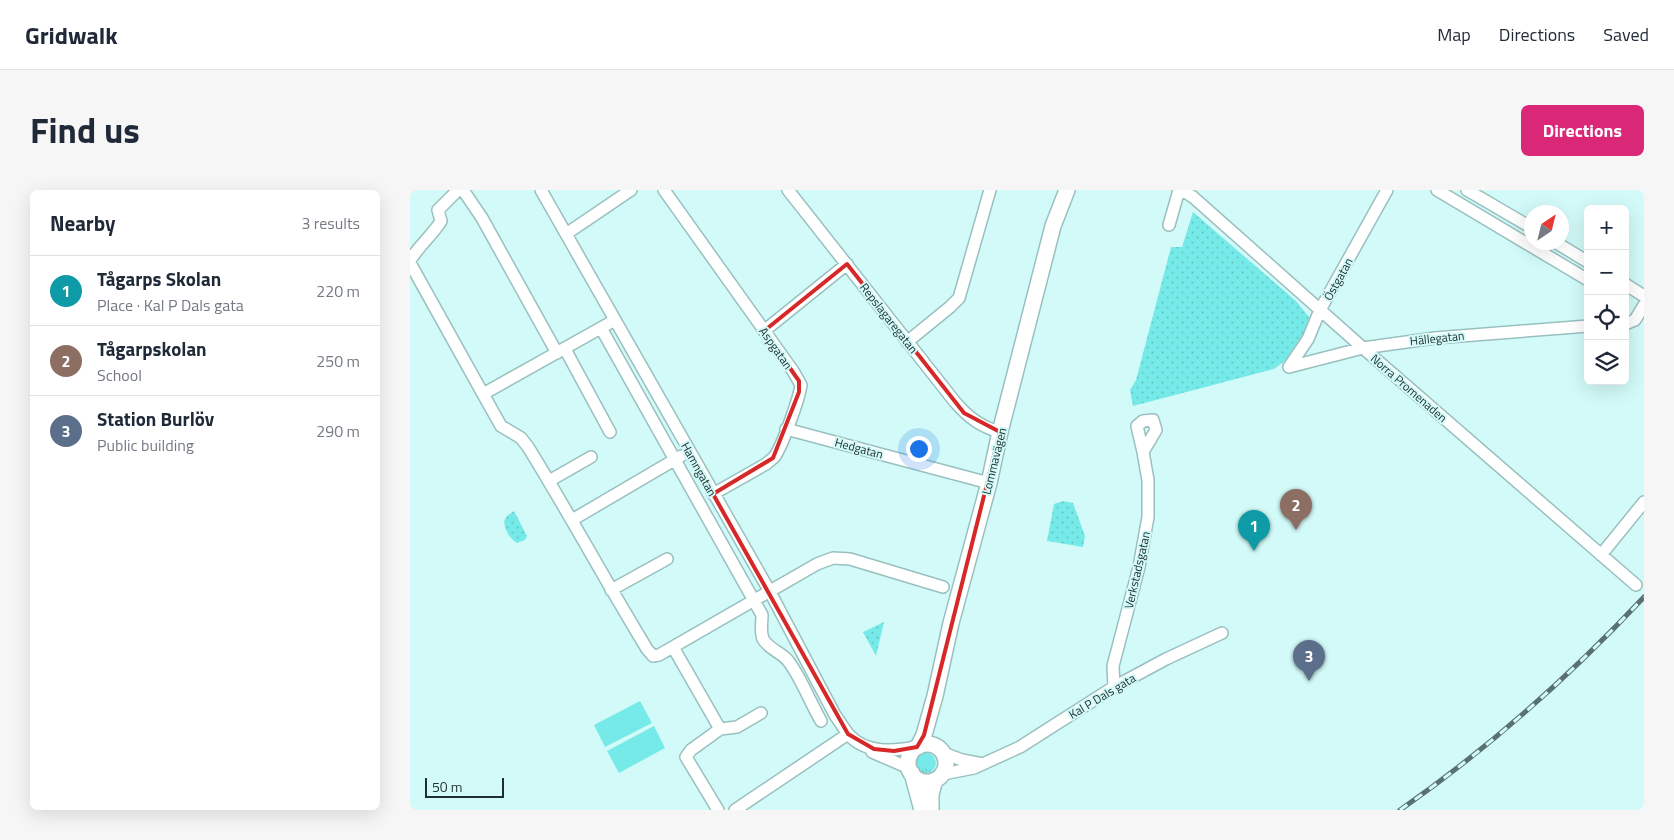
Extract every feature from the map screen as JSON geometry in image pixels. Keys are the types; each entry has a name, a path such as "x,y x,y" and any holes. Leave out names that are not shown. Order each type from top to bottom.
{"street":[{"path":"458,190 438,210 441,221 414,254 410,262 501,426 521,438 549,481 611,590 653,656 659,655 754,602 817,564 833,558 841,557 943,587"},
{"path":"463,190 482,218 610,432"},
{"name":"Hamngatan","path":"541,190 770,592 835,715 848,734 861,744 877,755 910,770"},
{"path":"566,234 631,190"},
{"name":"Aspgatan","path":"664,190 801,385 779,450 773,458 714,494"},
{"name":"Repslagaregatan","path":"788,190 964,413 977,423 1000,432"},
{"path":"907,342 959,298 990,190"},
{"name":"Lommavägen","path":"1053,226 1057,190"},
{"name":"Lommavägen","path":"910,770 909,758 924,735 935,696 951,623 989,483 1000,432 1053,226 1067,190"},
{"path":"1169,225 1180,190"},
{"name":"Norra Promenaden","path":"1180,190 1193,197 1363,348 1636,585"},
{"name":"Östgatan","path":"1289,367 1308,339 1320,310 1387,190"},
{"path":"1437,190 1584,278"},
{"path":"1468,190 1524,223"},
{"path":"1568,250 1584,260"},
{"path":"764,331 847,264"},
{"path":"1629,287 1644,296"},
{"path":"1629,322 1635,320 1644,305"},
{"path":"483,394 615,320"},
{"name":"Hällegatan","path":"1289,367 1363,348 1435,338 1584,326"},
{"path":"601,328 762,615 761,631 764,640 771,648 780,652 789,662 821,721"},
{"name":"Hedgatan","path":"786,429 989,483"},
{"path":"572,520 689,451"},
{"name":"Verkstadsgatan","path":"1114,687 1113,666 1138,567 1148,517 1148,480 1143,452"},
{"path":"549,481 591,457"},
{"path":"1601,554 1644,502"},
{"path":"611,590 667,559"},
{"name":"Kal P Dals gata","path":"939,777 985,764 1020,747 1114,687 1166,659 1222,633"},
{"path":"673,647 720,729"},
{"name":"Lommavägen","path":"931,810 930,794 946,762 937,732 935,696"},
{"path":"718,810 686,757 691,750 720,729 738,728 760,713"},
{"path":"741,808 848,734"},
{"name":"Hamngatan","path":"861,744 874,749 894,751 917,747"},
{"path":"917,747 926,744 932,745 962,760 985,764"},
{"path":"910,770 916,778 922,781 928,782 939,777"},
{"path":"910,770 922,810"}],"highlighted area":[{"path":"847,264 964,413 1000,432 924,735 917,747 894,751 874,749 848,734 713,494 773,458 799,392 799,381 764,331"}],"green space":[{"path":"1193,212 1296,301 1309,317 1307,329 1286,360 1274,369 1133,406 1130,390 1136,380 1171,247 1182,247"},
{"path":"1063,501 1073,503 1085,536 1083,547 1047,541 1054,504"},
{"path":"514,511 527,536 525,540 517,543 508,534 504,521"},
{"path":"884,622 876,656 863,632"},
{"path":"640,701 652,723 605,747 594,725"},
{"path":"654,726 665,748 619,773 607,751"},
{"path":"922,753 930,753 936,759 936,767 930,773 922,773 916,767 916,759"}],"railway":[{"path":"1400,810 1465,762 1528,710 1587,655 1644,597"}],"place":[{"name":"Tågarpskolan","path":"1296,530"},
{"name":"Tågarps Skolan","path":"1254,551"},
{"name":"Station Burlöv","path":"1309,681"}]}
